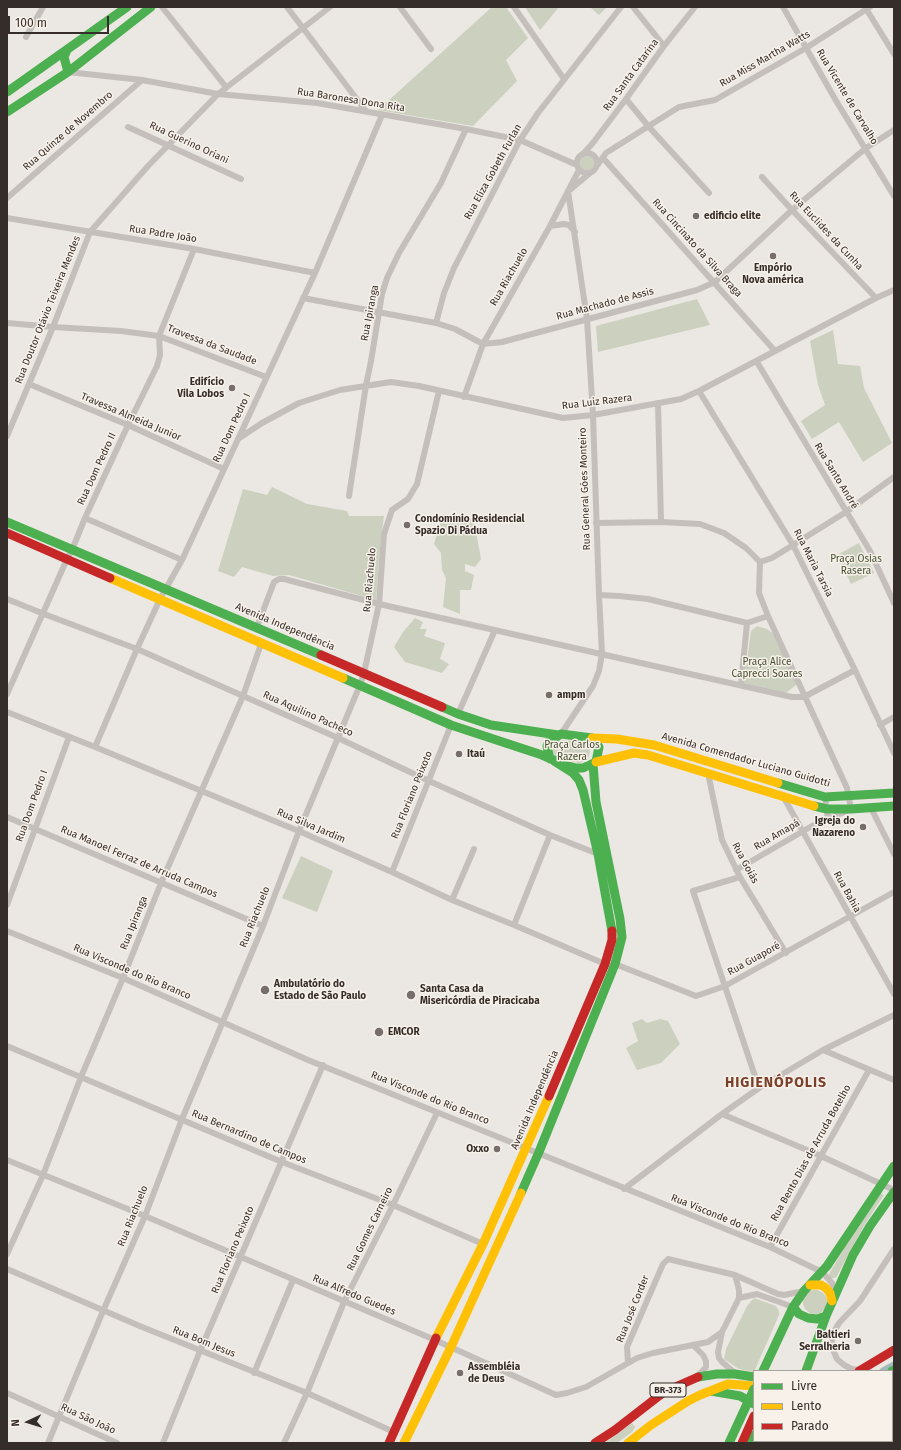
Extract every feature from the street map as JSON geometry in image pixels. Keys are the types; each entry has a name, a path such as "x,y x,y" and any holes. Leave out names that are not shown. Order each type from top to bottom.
{"main road":[{"path":"7,92 127,7"},
{"path":"7,112 68,72 151,7"},
{"path":"66,50 64,57 68,72"},
{"name":"Avenida Independência","path":"7,522 257,627 458,714 492,725 560,734"},
{"name":"Avenida Independência","path":"7,533 451,725 552,760 572,773 579,780 583,790 598,854 612,926 612,940 605,964 526,1148 483,1244 435,1340 389,1443"},
{"path":"404,1443 451,1347 538,1152 615,964 622,937 620,920 596,802 595,763 599,747 592,738 560,734 549,741 547,746 552,760 576,768 583,768 595,763 617,756 634,753 648,755 784,798 827,809 894,806"},
{"name":"Avenida Comendador Luciano Guidotti","path":"592,738 617,739 654,745 825,797 894,794"},
{"path":"871,808 876,799 894,797"},
{"path":"763,1370 793,1307 807,1288 822,1272 894,1166"},
{"path":"807,1368 826,1316 853,1255 870,1226 894,1191"},
{"path":"807,1288 821,1285 834,1297"},
{"path":"793,1307 799,1314 808,1318 817,1319 826,1316"},
{"path":"861,1370 894,1350"},
{"name":"BR-373","path":"596,1443 664,1392 682,1383 697,1377 717,1374 735,1374 753,1377"},
{"name":"BR-373","path":"628,1443 650,1425 688,1401 728,1384 753,1386"},
{"path":"711,1391 740,1396 753,1403"},
{"path":"729,1443 753,1391"},
{"path":"742,1443 753,1418"}],"street":[{"path":"26,37 44,7"},
{"path":"162,7 226,87"},
{"path":"287,7 365,110"},
{"name":"Rua Doutor Otávio Teixeira Mendes","path":"7,436 53,327 90,232 169,145 218,94 330,7"},
{"path":"400,7 431,49"},
{"path":"514,7 564,79"},
{"name":"Rua Eliza Gobeth Furlan","path":"436,323 444,293 454,268 520,140 538,113 621,7"},
{"path":"633,7 664,46"},
{"name":"Rua Santa Catarina","path":"583,154 695,7"},
{"name":"Rua Vicente de Carvalho","path":"783,7 835,99 894,196"},
{"path":"867,8 894,54"},
{"name":"Rua Miss Martha Watts","path":"604,156 679,107 715,100 806,48 867,8"},
{"name":"Rua Baronesa Dona Rita","path":"68,72 142,80 218,94 317,103 365,110 382,115 466,129 520,140 578,168"},
{"name":"Rua Quinze de Novembro","path":"7,198 142,80"},
{"path":"626,99 649,127 709,193"},
{"name":"Rua Dom Pedro I","path":"95,747 160,599 182,560 315,273 382,115"},
{"name":"Rua Guerino Oriani","path":"128,127 241,179"},
{"name":"Rua Ipiranga","path":"349,496 382,294 399,253 441,183 466,129"},
{"name":"Rua Machado de Assis","path":"483,344 502,342 697,290 715,282 792,210 866,148 894,130"},
{"path":"583,154 604,156 591,173 585,173 578,168 578,158 583,154"},
{"path":"592,155 596,158 596,167"},
{"name":"Rua Cincinato da Silva Braga","path":"604,156 775,351"},
{"name":"Rua Riachuelo","path":"464,397 483,344 550,226 578,168"},
{"name":"Rua Riachuelo","path":"568,191 591,173"},
{"name":"Rua Euclides da Cunha","path":"762,177 876,298"},
{"name":"Rua General Góes Monteiro","path":"560,734 593,686 599,671 602,654 593,415 587,319 568,191"},
{"name":"Rua Padre João","path":"7,218 194,249 315,273"},
{"path":"550,226 564,224 569,225 575,232"},
{"name":"Rua Dom Pedro II","path":"7,694 44,614 85,518 157,366 160,355 159,336 194,249"},
{"name":"Rua Luiz Razera","path":"238,439 262,423 299,403 340,390 390,382 563,418 593,415 681,399 757,362 775,351 894,290"},
{"path":"303,298 436,323 468,335 483,344"},
{"name":"Travessa da Saudade","path":"7,323 121,331 159,336 266,377"},
{"name":"Rua Santo André","path":"757,362 870,551 894,603"},
{"name":"Travessa Almeida Junior","path":"29,384 128,425 224,469"},
{"name":"Rua Riachuelo","path":"48,1443 103,1311 145,1216 182,1119 263,926 299,832 360,685 379,604 384,534 392,510 408,499 417,484 439,391"},
{"name":"Rua Maria Tarsia","path":"699,391 793,546 856,670 894,753"},
{"path":"658,403 661,522"},
{"path":"248,417 256,422 262,423"},
{"path":"760,562 772,558 793,546 846,512 894,477"},
{"path":"85,518 182,560"},
{"path":"596,523 661,522 700,524 724,533 746,548 760,562 759,593 804,697 847,788 851,809"},
{"path":"257,627 274,582 279,579 291,580 379,604 741,684 792,697 804,697 856,670"},
{"path":"599,595 648,599 747,623 768,616"},
{"name":"Rua Aquilino Pacheco","path":"7,599 137,649 338,738 429,781 550,835 598,854"},
{"path":"741,684 747,623"},
{"path":"458,714 495,630"},
{"name":"Rua Ipiranga","path":"7,1254 43,1175 81,1077 161,883 242,696 261,644"},
{"name":"Rua Silva Jardim","path":"7,712 202,791 392,872 452,900 605,964"},
{"path":"880,725 894,717"},
{"name":"Rua Floriano Peixoto","path":"392,872 451,725"},
{"name":"Rua Dom Pedro I","path":"7,905 69,736"},
{"name":"Rua Goiás","path":"708,773 722,840 736,870 786,953"},
{"path":"825,797 828,820"},
{"name":"Rua Bahia","path":"784,798 894,994"},
{"path":"871,808 894,854"},
{"name":"Rua Amapá","path":"736,870 802,832 851,809"},
{"name":"Rua Manoel Ferraz de Arruda Campos","path":"7,817 263,926"},
{"path":"514,925 550,835"},
{"path":"452,900 474,849"},
{"path":"740,877 693,891 759,1088"},
{"name":"Rua Guaporé","path":"615,964 696,996 725,986 894,892"},
{"name":"Rua Visconde do Rio Branco","path":"7,932 123,978 308,1060 770,1247 822,1272 832,1283 834,1297"},
{"path":"624,1189 722,1114 759,1088 823,1050 894,1015"},
{"name":"Rua Bernardino de Campos","path":"7,1046 282,1162 393,1205 483,1244"},
{"path":"823,1050 894,1080"},
{"name":"Rua Floriano Peixoto","path":"163,1443 200,1351 323,1065"},
{"name":"Rua Bento Dias de Arruda Botelho","path":"770,1247 869,1070"},
{"name":"Rua Gomes Carneiro","path":"284,1443 307,1393 344,1302 437,1113"},
{"path":"722,1114 821,1156 894,1191"},
{"name":"Rua Alfredo Guedes","path":"7,1160 145,1216 435,1340 556,1395 586,1387 637,1358 653,1353 708,1342 722,1332"},
{"path":"856,1370 844,1365 837,1359 833,1350 832,1340 835,1330 839,1323 860,1301 894,1249"},
{"name":"Rua José Corder","path":"628,1363 627,1348 663,1264 668,1259 735,1275"},
{"name":"Rua Bom Jesus","path":"7,1269 103,1311 254,1373 307,1393 394,1432"},
{"path":"735,1275 778,1294 784,1295 807,1288"},
{"path":"735,1275 739,1290 739,1298 722,1332 718,1352 719,1358 735,1374"},
{"path":"254,1373 293,1280"},
{"path":"739,1298 757,1294 793,1307"},
{"path":"693,1344 703,1355 706,1361 706,1367 697,1377"},
{"name":"Rua São João","path":"7,1393 118,1443"}],"green space":[{"path":"492,7 506,7 528,38 506,60 517,81 473,126 378,110"},
{"path":"525,7 559,7 540,30"},
{"path":"590,7 607,7 599,15"},
{"path":"587,156 592,158 594,163 592,168 587,170 582,168 580,163 582,158"},
{"path":"697,299 710,325 598,352 596,326"},
{"path":"833,330 838,364 860,366 864,388 892,443 863,462 839,422 812,439 801,421 825,405 818,385 810,341"},
{"path":"272,487 307,504 347,511 349,516 384,516 376,600 289,575 273,576 242,567 234,577 218,571 243,489 267,495"},
{"path":"443,514 475,519 481,559 475,567 465,564 465,571 474,575 471,590 460,590 460,614 443,607 446,578 442,570 441,553 434,544"},
{"name":"Praça Osias Rasera","path":"859,543 874,573 851,584 837,555"},
{"path":"415,618 423,622 420,629 427,629 424,636 445,643 440,659 449,664 442,673 405,662 394,647 403,632"},
{"name":"Praça Alice Caprecci Soares","path":"757,626 767,629 774,634 797,684 786,693 744,683 751,631"},
{"name":"Praça Carlos Razera","path":"559,740 575,741 589,746 590,751 588,759 579,763 556,758 553,752 554,746 555,742"},
{"path":"301,856 333,871 317,912 282,898"},
{"path":"642,1019 647,1023 660,1019 668,1021 680,1044 661,1063 637,1070 626,1048 638,1041 632,1023"},
{"path":"880,1193 884,1195 865,1224 837,1276 835,1278 829,1277 829,1274 870,1206"},
{"path":"815,1290 824,1293 827,1302 824,1311 815,1314 806,1311 803,1302 806,1293"},
{"path":"754,1298 776,1306 779,1311 779,1315 753,1372 739,1369 724,1359 726,1349 747,1306"},
{"path":"632,1423 635,1427 632,1432 617,1443 605,1443"}],"waterway":[{"path":"885,1370 894,1365"}],"traffic: fast":[{"path":"7,92 127,7"},
{"path":"7,112 68,72 151,7"},
{"path":"67,50 64,57 68,72"},
{"path":"7,522 321,655"},
{"path":"343,678 451,725 542,755 565,765 576,768 583,768 596,762 599,747 592,738 561,734 549,741 547,746 550,759"},
{"path":"442,707 491,725 558,735"},
{"path":"554,761 573,773 579,780 583,790 598,854 612,931"},
{"path":"521,1193 615,964 622,937 620,919 596,802 593,764"},
{"path":"778,783 825,797 894,793"},
{"path":"814,806 827,809 894,806"},
{"path":"763,1370 793,1307 804,1291 827,1266 894,1166"},
{"path":"806,1370 826,1316 853,1255 870,1226 894,1192"},
{"path":"793,1307 799,1314 808,1318 817,1319 826,1316"},
{"path":"698,1377 717,1374 735,1374 753,1377"},
{"path":"711,1391 740,1396 753,1403"},
{"path":"729,1443 753,1391"},
{"path":"751,1443 753,1438"}],"traffic: slow":[{"path":"110,578 343,678"},
{"path":"592,738 617,739 654,745 778,783"},
{"path":"596,762 634,753 648,755 814,806"},
{"path":"436,1338 483,1244 549,1096"},
{"path":"404,1443 451,1347 521,1193"},
{"path":"810,1285 821,1285 826,1288 830,1293 832,1301"},
{"path":"628,1443 651,1425 700,1395 728,1384 753,1386"}],"traffic: jam":[{"path":"7,533 110,578"},
{"path":"321,655 442,707"},
{"path":"549,1096 605,964 612,940 612,931"},
{"path":"389,1443 436,1338"},
{"path":"861,1370 894,1350"},
{"path":"595,1443 615,1430 664,1392 698,1377"},
{"path":"742,1443 753,1418"}],"place":[{"name":"edificio elite","path":"696,216"},
{"name":"Empório Nova américa","path":"773,256"},
{"name":"Edifício Vila Lobos","path":"232,388"},
{"name":"Condomínio Residencial Spazio Di Pádua","path":"407,525"},
{"name":"ampm","path":"549,695"},
{"name":"Itaú","path":"459,754"},
{"name":"Igreja do Nazareno","path":"863,827"},
{"name":"Ambulatório do Estado de São Paulo","path":"265,990"},
{"name":"Santa Casa da Misericórdia de Piracicaba","path":"411,995"},
{"name":"EMCOR","path":"379,1032"},
{"name":"Oxxo","path":"497,1149"},
{"name":"Baltieri Serralheria","path":"858,1341"},
{"name":"Assembléia de Deus","path":"460,1373"}],"district":[{"name":"HIGIENÓPOLIS","path":"776,1083"}]}
